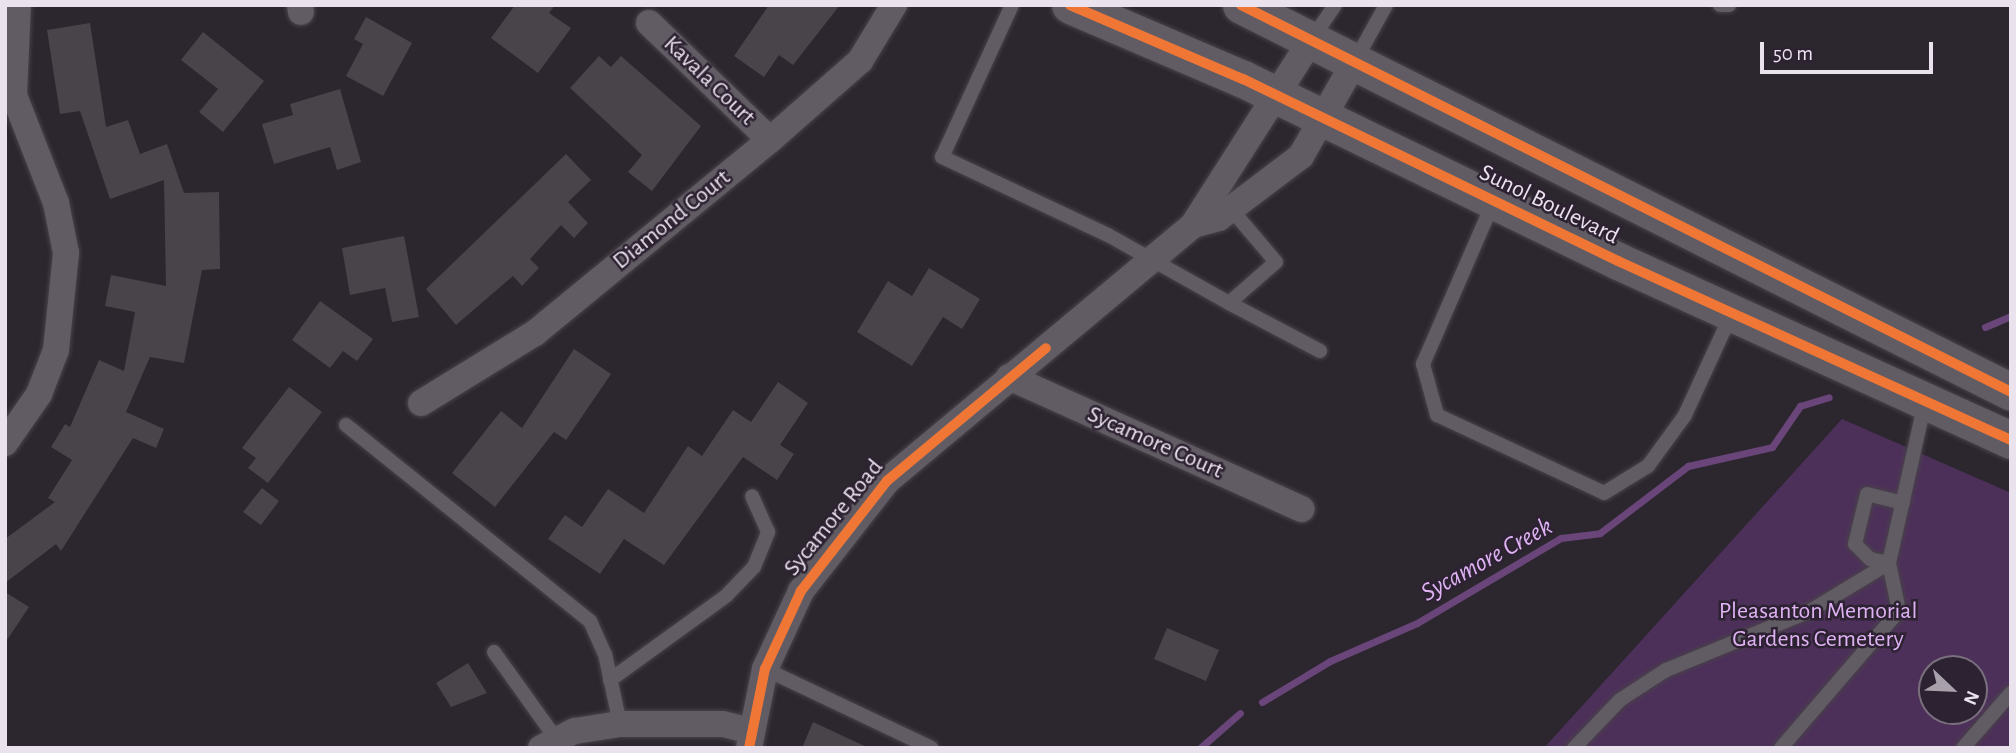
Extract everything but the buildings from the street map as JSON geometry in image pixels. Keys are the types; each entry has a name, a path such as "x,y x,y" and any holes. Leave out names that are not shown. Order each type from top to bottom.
{"main road":[{"name":"Sunol Boulevard","path":"1070,5 1274,94 1494,202 2011,440"},
{"name":"Sunol Boulevard","path":"1241,5 2011,392"},
{"path":"1930,403 1947,390 1962,390 2011,413"}],"street":[{"path":"5,443 39,394 56,350 66,253 56,203 10,95 18,5"},
{"name":"Diamond Court","path":"421,403 536,332 770,140 860,61 894,5"},
{"name":"Kavala Court","path":"649,23 770,140"},
{"name":"Sycamore Road","path":"549,744 620,724 723,724 750,739 765,669 801,591 887,481 1193,225 1274,94 1312,39"},
{"name":"Sycamore Road","path":"1193,225 1231,209 1301,156 1355,61"},
{"name":"Sycamore Court","path":"1009,377 1302,509"}],"lane":[{"path":"1012,5 942,157 1153,260 1320,351"},
{"path":"1312,39 1335,5"},
{"path":"1355,61 1386,5"},
{"path":"1494,202 1423,364 1437,415 1448,421 1604,493 1648,466 1685,415 1732,313"},
{"path":"1229,303 1262,281 1276,262 1231,209"},
{"path":"1781,748 1899,611 1889,563 1930,403"},
{"path":"346,425 590,621 610,680 620,724"},
{"path":"1889,563 1870,559 1856,544 1867,494 1903,503"},
{"path":"610,680 726,596 754,567 768,532 752,496"},
{"path":"1574,748 1620,700 1666,670 1810,611 1889,563"},
{"path":"494,652 549,744"},
{"path":"765,669 931,748"},
{"path":"1963,748 2011,693"}],"green space":[{"name":"Pleasanton Memorial Gardens Cemetery","path":"1842,419 2011,493 2011,748 1544,748"}],"waterway":[{"name":"Sycamore Creek","path":"1985,327 2011,316"},
{"name":"Sycamore Creek","path":"1262,702 1330,661 1417,623 1561,538 1600,533 1688,466 1772,447 1800,406 1829,397"},
{"name":"Sycamore Creek","path":"1200,748 1240,713"}],"cycle path":[{"path":"1070,5 1243,79 1618,261 2011,440"},
{"path":"1241,5 2011,392"},
{"path":"749,748 765,669 801,591 887,481 1046,348"}]}
